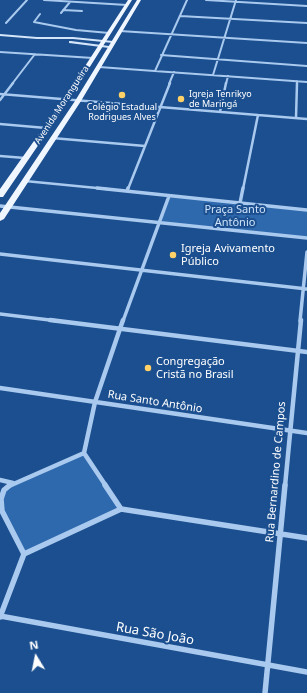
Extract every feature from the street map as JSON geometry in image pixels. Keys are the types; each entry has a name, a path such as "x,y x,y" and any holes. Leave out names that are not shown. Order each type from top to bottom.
{"main road":[{"name":"Avenida Morangueira","path":"1,193 66,100 111,44 139,0"},
{"name":"Avenida Morangueira","path":"0,219 4,206 24,181 78,101 96,62 100,47 129,3"},
{"path":"0,36 78,38 104,40 111,44"},
{"path":"0,36 100,47 111,44"},
{"path":"73,43 74,40 78,38"}],"street":[{"path":"6,23 27,0"},
{"path":"44,0 129,3"},
{"path":"155,71 187,0"},
{"path":"206,0 307,6"},
{"path":"213,75 236,1"},
{"path":"61,13 70,2"},
{"path":"63,10 82,11"},
{"path":"40,14 34,22 76,30 109,32"},
{"path":"180,16 307,24"},
{"path":"120,31 307,43"},
{"path":"0,52 34,54 155,71 307,82"},
{"path":"0,100 34,54"},
{"path":"161,55 307,66"},
{"path":"127,191 174,72"},
{"path":"220,112 228,76"},
{"path":"296,118 297,81"},
{"path":"0,94 307,119"},
{"path":"240,203 258,115"},
{"path":"0,124 46,128"},
{"path":"52,138 145,146"},
{"path":"0,156 25,158"},
{"path":"24,181 307,210"},
{"path":"121,509 84,453 96,402 141,270 169,196"},
{"path":"4,206 307,238"},
{"name":"Rua Bernardino de Campos","path":"266,693 280,534 305,288 307,252"},
{"path":"0,254 305,288"},
{"path":"0,314 307,352"},
{"name":"Rua Santo Antônio","path":"0,388 307,433"},
{"path":"24,554 2,511 1,499 4,490 13,483 84,453"},
{"path":"0,480 13,483"},
{"path":"0,617 24,554 121,509 307,538"},
{"name":"Rua São João","path":"0,617 307,672"}],"green space":[{"name":"Praça Santo Antônio","path":"169,196 307,210 307,238 160,223"},
{"path":"84,453 121,509 24,554 2,511 4,490"}],"place":[{"name":"Colégio Estadual Rodrigues Alves","path":"122,95"},
{"name":"Igreja Tenrikyo de Maringá","path":"181,99"},
{"name":"Igreja Avivamento Público","path":"173,255"},
{"name":"Congregação Cristã no Brasil","path":"148,368"}]}
